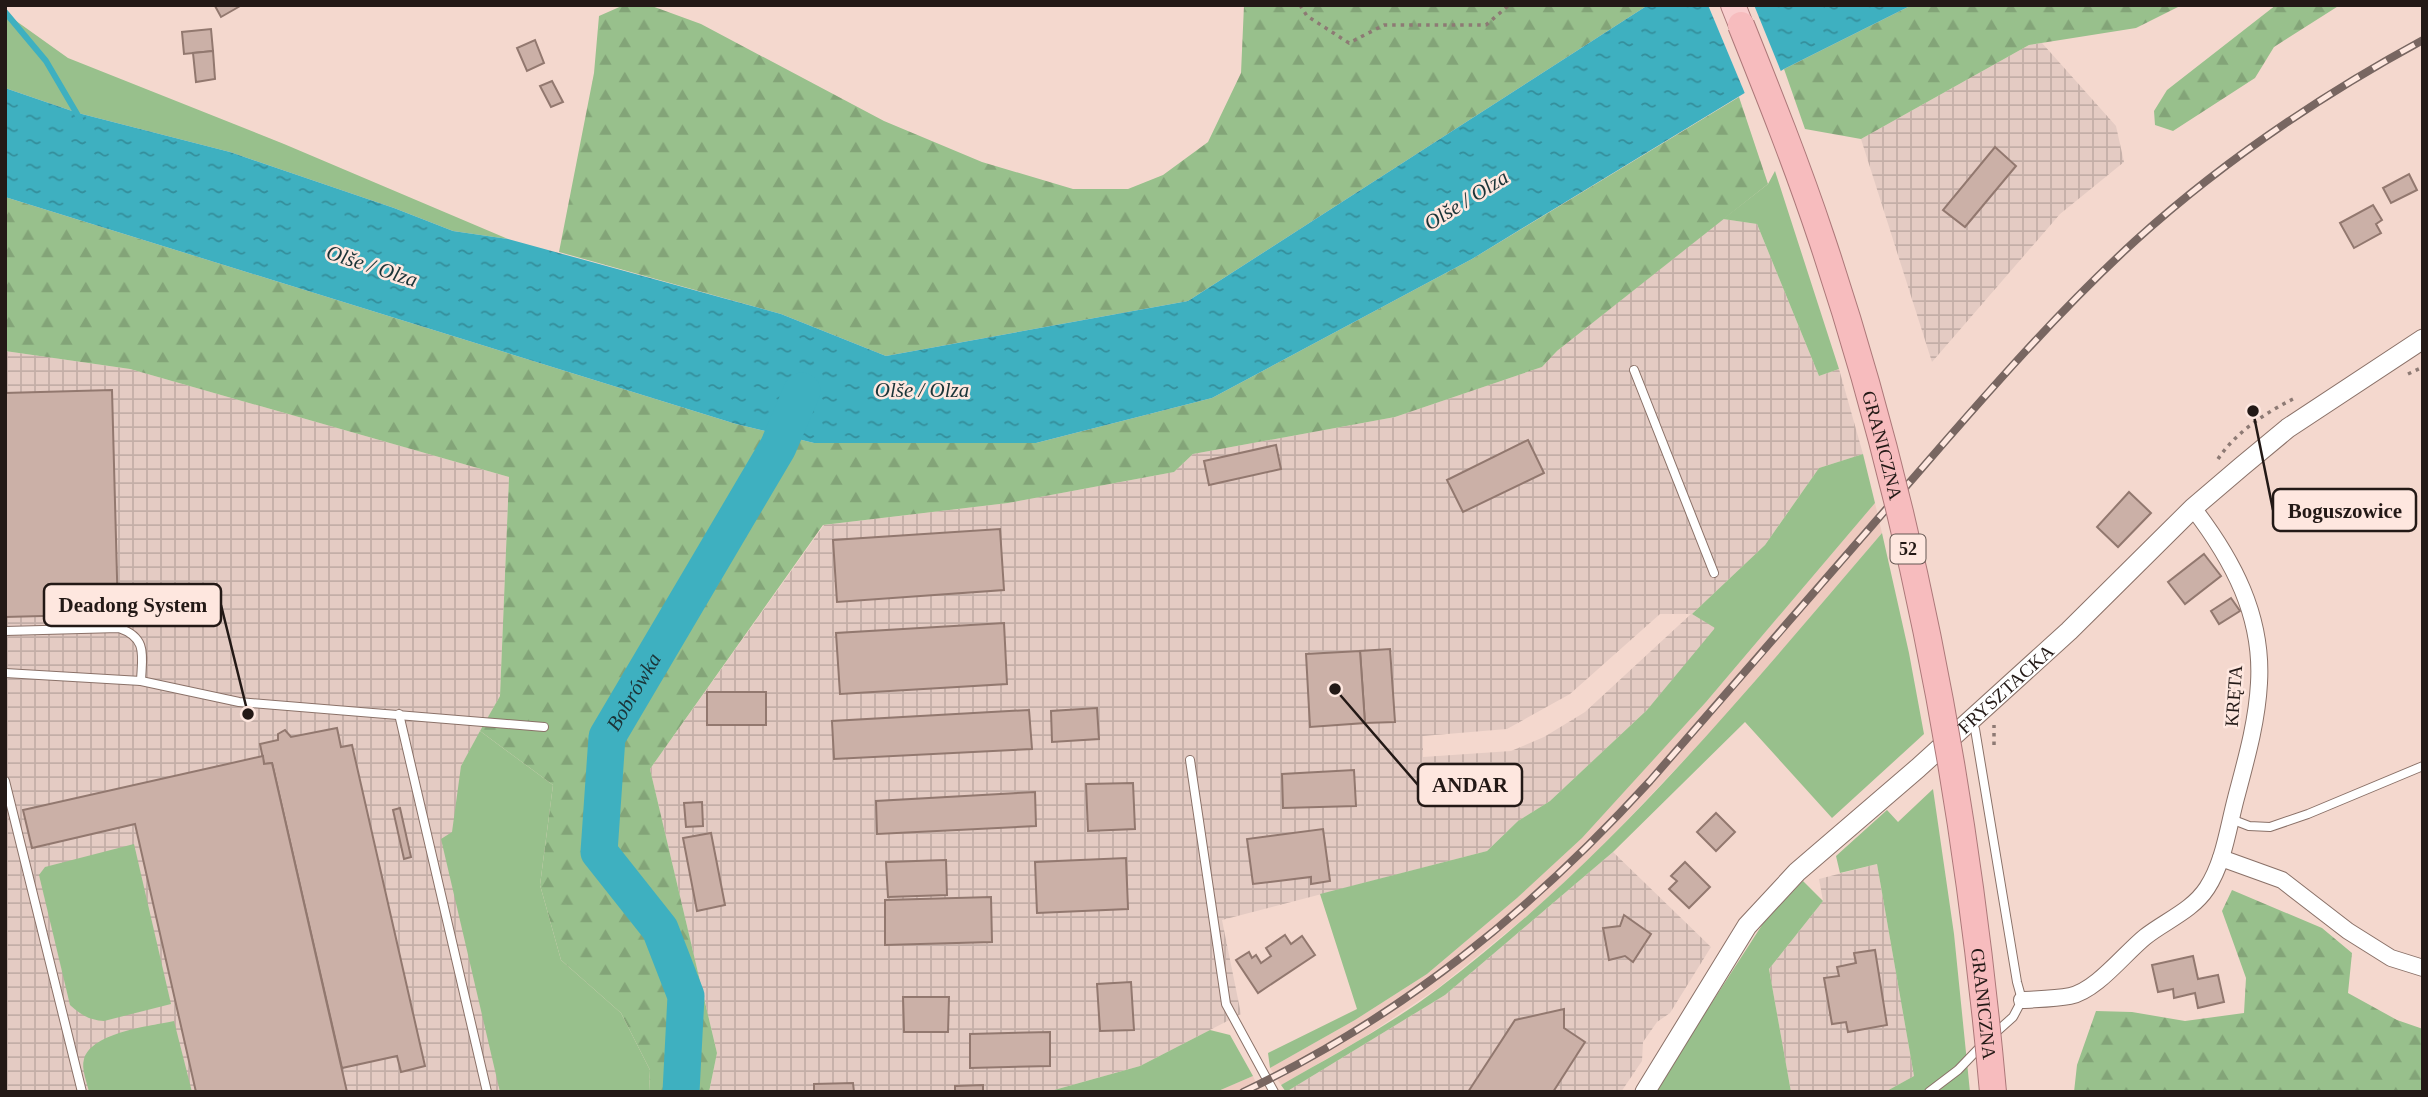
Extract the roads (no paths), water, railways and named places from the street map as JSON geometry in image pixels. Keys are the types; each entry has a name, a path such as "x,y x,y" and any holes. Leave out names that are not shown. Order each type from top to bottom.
{"highway":[{"name":"GRANICZNA","path":"1737,15 1822,239 1872,407 1911,561 1939,693 1965,839 1993,1092"}],"street":[{"name":"FRYSZTACKA","path":"1645,1092 1747,926 1797,872 2069,631 2193,508 2288,428 2423,339"},
{"name":"KRĘTA","path":"2022,1000 2073,996 2091,986 2146,936 2193,904 2207,888 2221,858 2253,730 2259,682 2256,638 2246,594 2226,554 2193,508"},
{"path":"2221,858 2282,880 2348,932 2391,958 2423,968"}],"lane":[{"path":"1634,370 1714,573"},
{"path":"5,631 120,628 132,632 143,648 141,681"},
{"path":"5,673 141,681 239,702 544,727"},
{"path":"399,714 487,1092"},
{"path":"1929,1092 1958,1070 2013,1017 2022,1000 1975,729 1969,721"},
{"path":"1190,760 1226,1004 1274,1092"},
{"path":"2231,819 2249,826 2270,827 2423,766"},
{"path":"5,781 82,1092"}],"water":[{"name":"Olše / Olza","path":"1648,5 1912,5 1784,69 1472,259 1212,398 1036,443 814,443 736,424 5,197 5,88 78,113 230,152 453,231 508,239 781,314 886,356 1188,301"}],"waterway":[{"path":"5,12 46,61 80,119"},
{"name":"Bobrówka","path":"681,1092 686,996 660,929 599,852 607,737 778,447 802,391"}],"railway":[{"path":"1243,1092 1357,1030 1411,994 1462,957 1559,874 1650,781 1987,394 2104,270 2168,212 2237,157 2310,107 2423,40"}],"place":[{"name":"Boguszowice","path":"2253,411"},
{"name":"ANDAR","path":"1335,689"},
{"name":"Deadong System","path":"248,714"}]}
